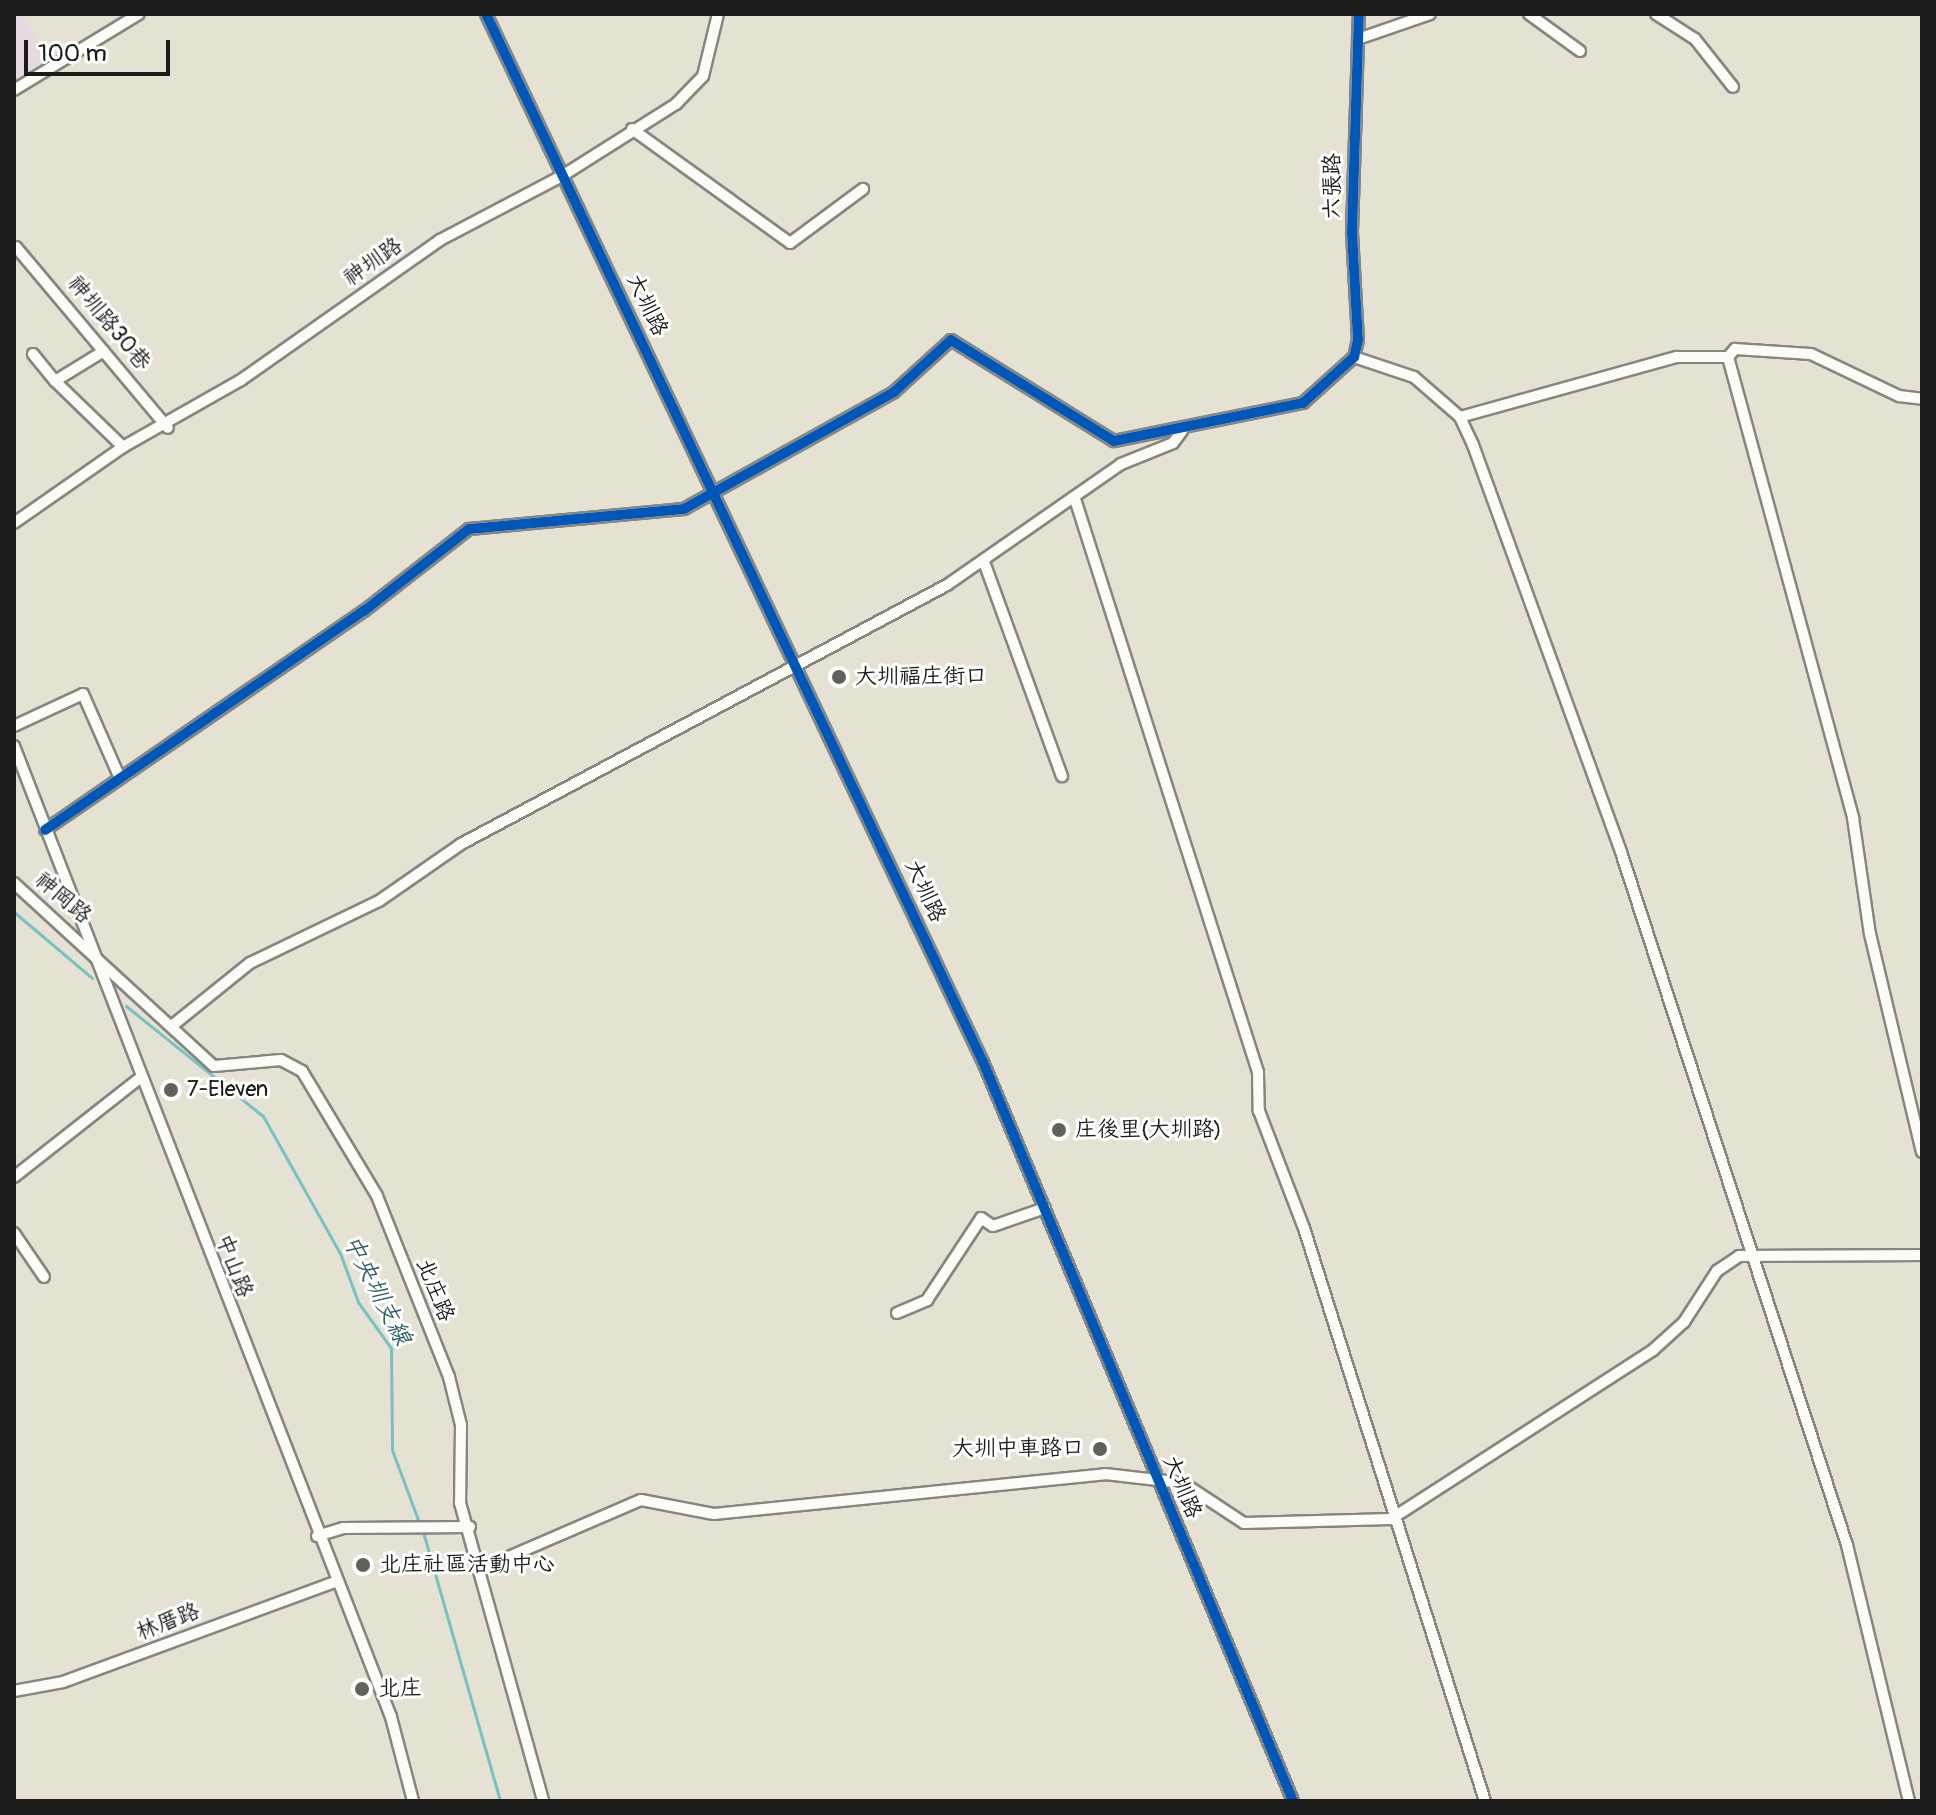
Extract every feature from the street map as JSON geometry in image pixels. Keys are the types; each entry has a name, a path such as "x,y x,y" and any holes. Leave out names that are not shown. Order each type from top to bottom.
{"street":[{"path":"14,90 139,14"},
{"name":"大圳路","path":"486,14 717,494 1045,1208 1293,1801"},
{"name":"神圳路","path":"14,523 123,447 168,428 440,240 562,176 696,88 718,14"},
{"name":"六張路","path":"1354,357 1361,314 1352,232 1359,14"},
{"path":"1358,39 1430,14"},
{"path":"1529,14 1580,51"},
{"path":"1656,14 1695,39 1733,87"},
{"path":"632,129 787,242 863,189"},
{"name":"神圳路30巷","path":"16,247 168,428"},
{"path":"45,830 119,776 364,611 469,529 684,509 717,494 919,375 951,340 1114,441 1182,431 1303,403 1354,357 1414,377 1460,417 1621,852 1747,1253 1847,1545 1909,1801"},
{"path":"1728,357 1735,349 1811,354 1899,396 1922,399"},
{"path":"55,381 104,351"},
{"path":"1460,417 1701,352 1728,357"},
{"path":"33,354 55,381 123,447"},
{"path":"1728,357 1853,818 1870,934 1922,1152"},
{"path":"173,1025 250,963 379,901 461,844 705,719 795,662 984,562 1121,464 1173,443 1182,431"},
{"path":"1075,499 1391,1519 1485,1801"},
{"path":"14,510 24,517"},
{"path":"984,562 1062,776"},
{"path":"14,726 83,694 119,776"},
{"name":"中山路","path":"14,746 87,944 335,1582 391,1717 413,1801"},
{"name":"神岡路","path":"14,883 87,944"},
{"name":"北庄路","path":"87,944 214,1066 291,1062 321,1100 377,1196 449,1377 461,1425 457,1486 483,1568 543,1801"},
{"path":"14,1177 140,1078"},
{"path":"897,1313 927,1300 981,1218 993,1226 1045,1208"},
{"path":"14,1233 44,1277"},
{"path":"483,1568 641,1500 714,1514 876,1502 986,1483 1156,1476 1197,1490 1244,1523 1391,1519 1653,1350 1678,1330 1717,1271 1747,1253 1922,1255"},
{"path":"317,1536 343,1528 470,1527"},
{"name":"林厝路","path":"14,1691 63,1682 335,1582"}],"shaded area":[{"path":"14,14 22,14 49,61 14,82"}],"waterway":[{"name":"中央圳支線","path":"14,912 92,978"},
{"name":"中央圳支線","path":"126,1006 263,1116 340,1253 358,1302 391,1348 392,1450 420,1525"},
{"name":"中央圳支線","path":"423,1532 500,1801"}],"cycle path":[{"path":"486,14 983,1062 1293,1801"},
{"path":"45,830 364,611 469,529 684,509 894,392 951,340 1114,441 1303,403 1354,357 1358,340 1352,232 1359,14"}],"place":[{"name":"大圳福庄街口","path":"839,677"},
{"name":"7-Eleven","path":"171,1090"},
{"name":"庄後里(大圳路)","path":"1059,1130"},
{"name":"大圳中車路口","path":"1100,1449"},
{"name":"北庄社區活動中心","path":"363,1565"},
{"name":"北庄","path":"362,1689"}]}
